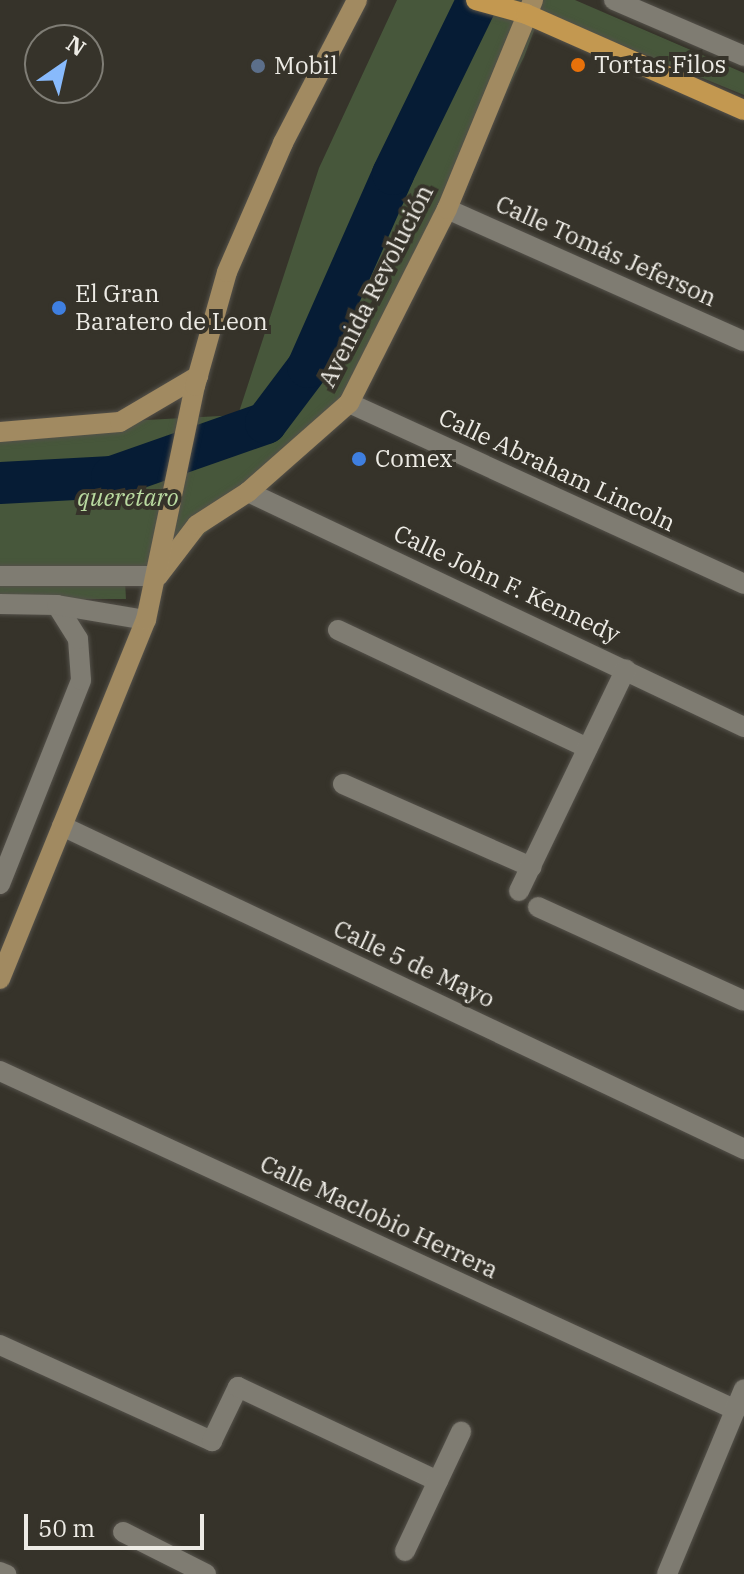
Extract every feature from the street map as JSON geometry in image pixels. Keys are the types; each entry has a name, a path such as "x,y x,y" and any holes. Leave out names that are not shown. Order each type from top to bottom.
{"main road":[{"name":"Avenida Revolución","path":"0,979 146,620 158,576 170,496 227,272 283,143 357,0"},
{"path":"479,1 530,7 744,110"},
{"name":"Avenida Revolución","path":"158,576 197,525 248,492 349,403 447,209 530,7"},
{"path":"0,432 120,422 197,381"}],"street":[{"path":"614,0 744,56"},
{"name":"Calle Tomás Jeferson","path":"447,209 744,341"},
{"name":"Calle Abraham Lincoln","path":"349,403 744,584"},
{"name":"Calle John F. Kennedy","path":"248,492 744,727"},
{"path":"0,576 158,576"},
{"path":"0,604 57,605 146,620"},
{"path":"0,884 81,680 78,639 57,605"},
{"path":"338,630 588,748"},
{"path":"519,891 626,669"},
{"path":"343,784 531,867"},
{"name":"Calle 5 de Mayo","path":"62,826 744,1149"},
{"path":"538,907 744,1001"},
{"name":"Calle Maclobio Herrera","path":"0,1071 736,1410"},
{"path":"0,1345 212,1441 238,1387 438,1481"},
{"path":"667,1574 744,1389"},
{"path":"405,1551 461,1432"},
{"path":"123,1532 206,1574"},
{"path":"0,1571 7,1574"}],"green space":[{"name":"queretaro","path":"397,0 575,0 744,73 744,95 541,12 524,57 349,403 158,576 0,575 0,428 238,415 319,168"},
{"path":"0,579 125,581 126,599 0,599"}],"waterway":[{"path":"0,483 112,477 266,423 308,367 393,174 478,0"}],"place":[{"name":"Tortas Filos","path":"578,65"},
{"name":"Mobil","path":"258,66"},
{"name":"El Gran Baratero de Leon","path":"59,308"},
{"name":"Comex","path":"359,459"}]}
